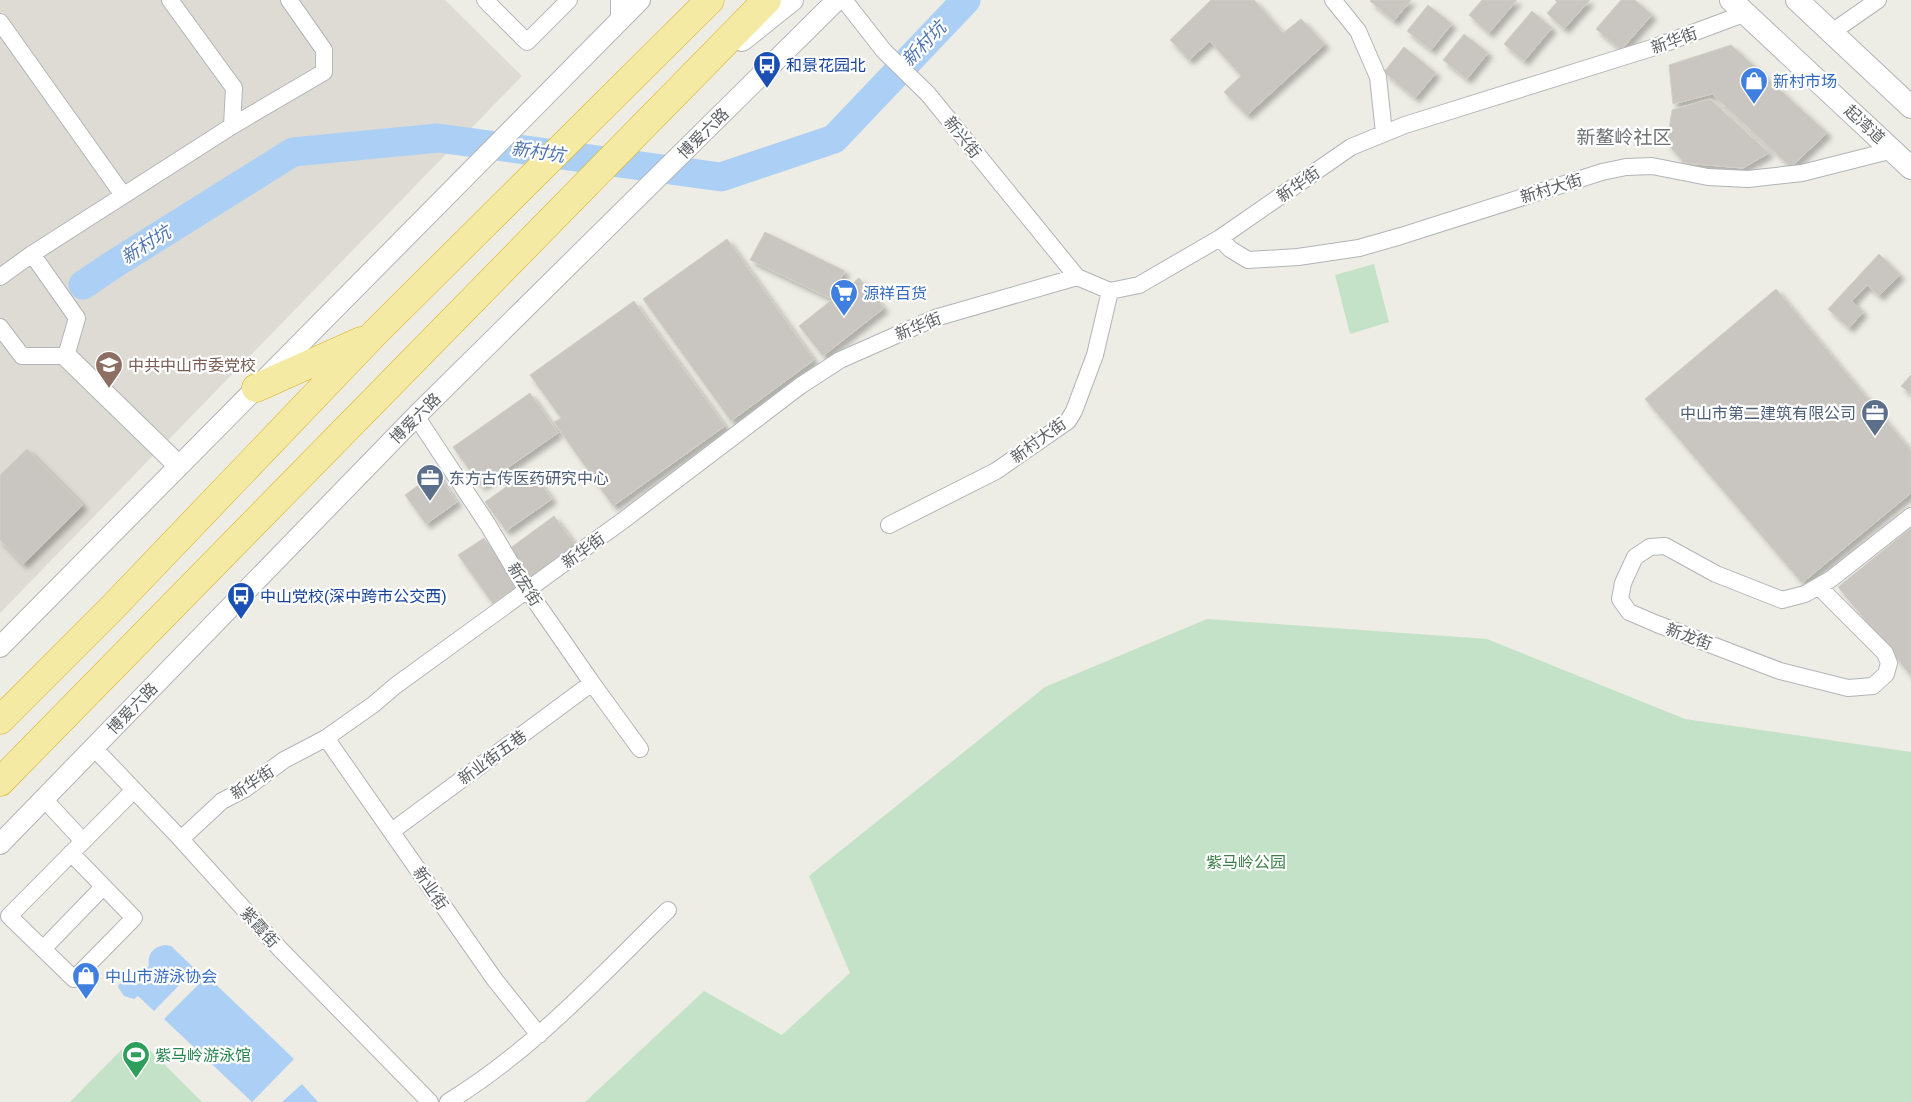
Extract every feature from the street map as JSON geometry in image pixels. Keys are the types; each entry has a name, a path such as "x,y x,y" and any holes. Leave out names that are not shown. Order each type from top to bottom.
{"highway":[{"path":"0,720 112,608 373,335 710,0"},
{"path":"0,782 678,93 767,0"},
{"path":"256,388 373,335"}],"main road":[{"path":"678,93 792,0"},
{"path":"1797,0 1911,107"},
{"name":"起湾道","path":"1738,7 1911,168"}],"street":[{"path":"0,277 32,254 232,126 324,72 324,50 290,0"},
{"path":"485,0 527,42 569,0"},
{"path":"492,0 522,29 531,29 560,0"},
{"path":"619,0 619,21"},
{"path":"0,646 640,0"},
{"name":"博爱六路","path":"0,844 416,416 837,0"},
{"name":"新兴街","path":"844,0 884,50 928,94 1078,277"},
{"path":"1333,0 1358,31 1378,76 1384,133"},
{"path":"1832,32 1878,0"},
{"path":"177,2 234,88 232,126"},
{"name":"新华街","path":"1110,291 1139,285 1220,238 1351,147 1405,125 1655,47 1738,7"},
{"path":"0,22 123,195"},
{"name":"新村大街","path":"1220,238 1230,249 1248,260 1298,257 1359,248 1583,177 1626,168 1652,166 1708,176 1748,179 1802,173 1893,150"},
{"path":"32,254 77,318 66,356"},
{"path":"1078,277 1110,291"},
{"name":"新华街","path":"181,840 222,801 245,789 284,760 326,738 625,519 800,386 840,360 935,318 1078,277"},
{"name":"新村大街","path":"889,525 996,471 1068,421 1074,411 1094,355 1110,291"},
{"path":"0,327 22,356 66,356 179,466"},
{"name":"新宏街","path":"416,416 483,516 528,590 592,684 640,749"},
{"name":"新龙街","path":"1818,587 1884,653 1890,663 1886,674 1873,686 1848,688 1780,671 1629,612 1620,600 1623,584 1635,557 1650,546 1665,546 1716,574 1782,600 1804,594 1846,568 1911,516"},
{"name":"新业街五巷","path":"392,831 592,684"},
{"name":"新业街","path":"326,738 495,980 539,1035"},
{"name":"紫霞街","path":"94,748 292,961 430,1102"},
{"path":"71,853 134,918 74,979 9,916 71,853 134,790"},
{"path":"44,799 83,841"},
{"path":"43,948 103,887"},
{"path":"448,1102 475,1084 539,1035 596,983 668,910"}],"shaded area":[{"name":"中共中山市委党校","path":"0,0 445,0 522,76 0,613"}],"green space":[{"path":"1374,264 1389,322 1350,334 1335,275"},
{"name":"紫马岭公园","path":"1207,619 1487,639 1685,719 1911,752 1911,1102 585,1102 704,991 782,1035 850,973 809,876 1045,687"},
{"name":"紫马岭游泳馆","path":"126,1045 137,1056 147,1047 202,1102 70,1102"}],"water":[{"path":"165,945 171,946 195,969 154,1011 138,996 134,999 124,996 118,987 125,979 136,979 149,966 149,958 154,949"},
{"path":"207,976 294,1059 252,1102 164,1019"},
{"path":"302,1084 318,1102 282,1102"}],"building":[{"path":"1211,0 1254,0 1283,33 1301,19 1325,44 1247,115 1224,92 1241,76 1210,41 1189,60 1170,40"},
{"path":"1371,0 1411,0 1394,21"},
{"path":"1482,0 1517,0 1489,33 1469,15"},
{"path":"1555,0 1590,0 1564,29 1547,13 1557,2"},
{"path":"1621,0 1635,0 1652,15 1621,50 1596,29"},
{"path":"1428,5 1452,24 1431,50 1407,31"},
{"path":"1532,11 1552,28 1524,61 1504,44"},
{"path":"1464,34 1488,53 1467,79 1443,60"},
{"path":"1731,45 1827,133 1791,167 1712,94 1673,104 1669,65"},
{"path":"1404,47 1436,73 1415,98 1384,72"},
{"path":"1710,99 1769,153 1743,168 1684,163 1667,143 1672,110"},
{"path":"765,232 845,271 830,298 750,260"},
{"path":"727,239 814,360 731,421 643,299"},
{"path":"1879,254 1900,275 1879,296 1867,285 1852,301 1863,312 1849,328 1828,309"},
{"path":"859,278 884,308 823,356 799,326"},
{"path":"1776,289 1911,451 1911,493 1802,583 1645,399"},
{"path":"634,301 725,426 613,506 554,422 561,418 530,375"},
{"path":"1911,375 1911,394 1901,386"},
{"path":"530,393 558,433 481,486 453,447"},
{"path":"27,449 83,505 23,564 0,540 0,475"},
{"path":"530,470 552,499 506,531 485,502"},
{"path":"436,472 457,502 426,524 405,495"},
{"path":"554,516 576,546 531,578 509,549"},
{"path":"1911,528 1911,676 1838,587"},
{"path":"484,538 518,585 493,604 458,555"}],"waterway":[{"name":"新村坑","path":"83,285 293,152 438,138 721,177 834,139 966,0"}],"place":[{"name":"和景花园北","path":"767,89"},
{"name":"新村市场","path":"1754,105"},
{"name":"源祥百货","path":"844,317"},
{"name":"中共中山市委党校","path":"109,389"},
{"name":"中山市第二建筑有限公司","path":"1875,437"},
{"name":"东方古传医药研究中心","path":"430,502"},
{"name":"中山党校(深中跨市公交西)","path":"241,620"},
{"name":"中山市游泳协会","path":"86,1000"},
{"name":"紫马岭游泳馆","path":"136,1079"}],"district":[{"name":"新鳌岭社区","path":"1624,137"}]}
